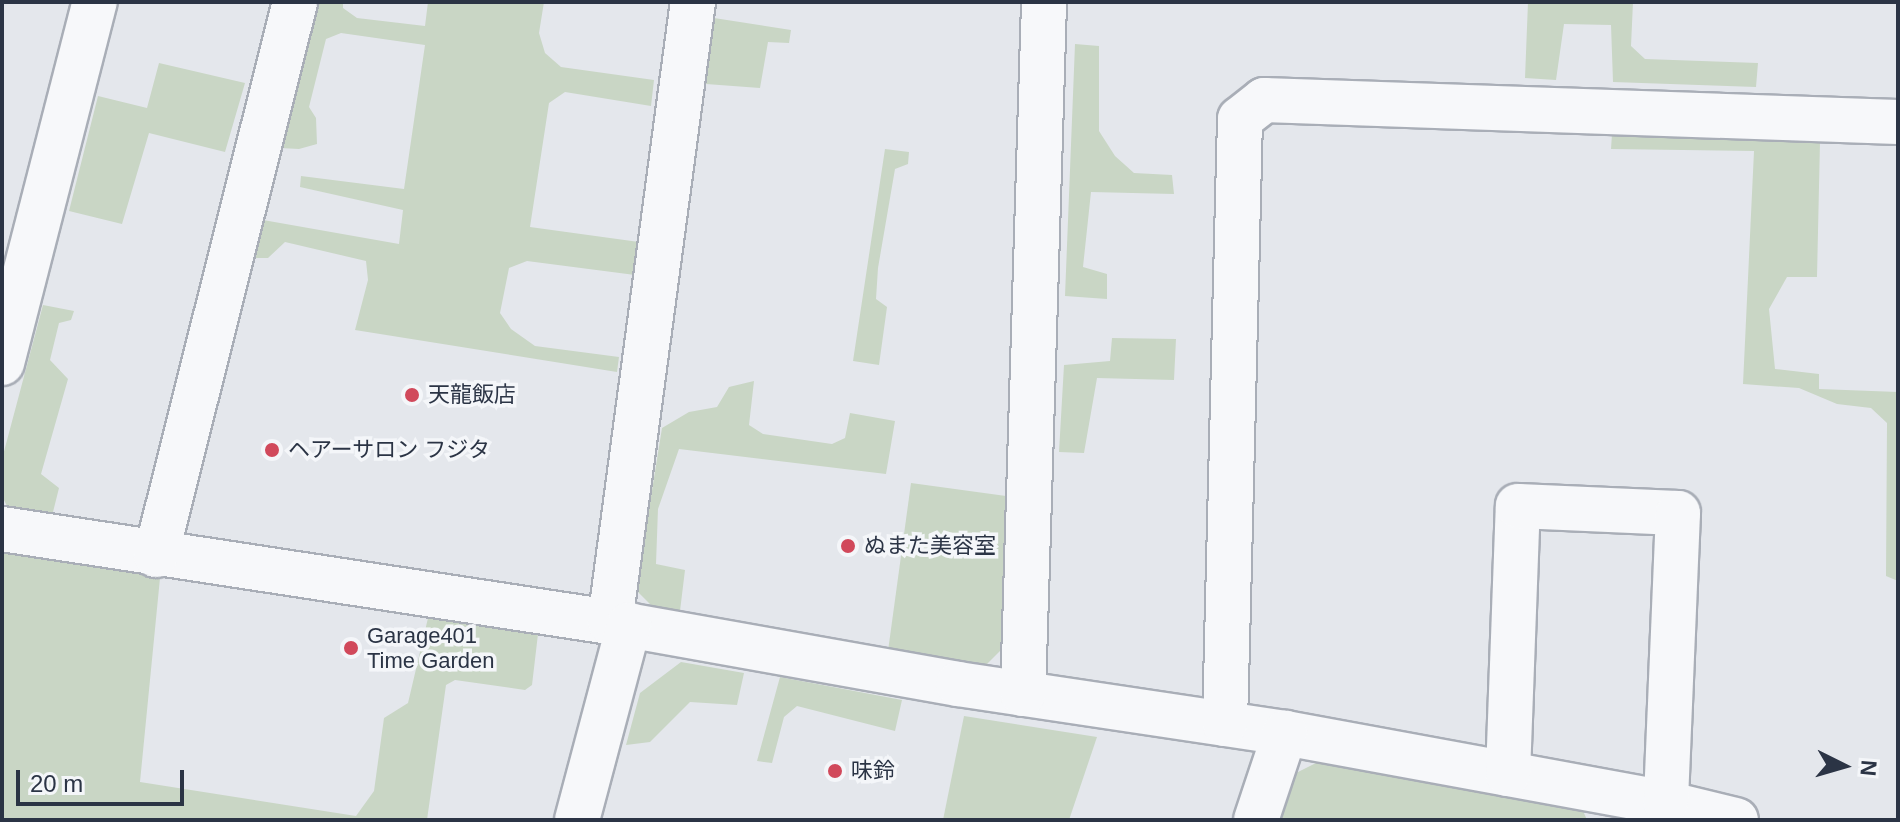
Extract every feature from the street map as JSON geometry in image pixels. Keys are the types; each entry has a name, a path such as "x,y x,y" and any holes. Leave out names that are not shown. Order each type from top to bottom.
{"street":[{"path":"2,363 95,2"},
{"path":"156,555 295,2"},
{"path":"577,820 620,624 693,2"},
{"path":"1023,694 1044,2"},
{"path":"1225,724 1240,119 1264,100 1898,122"},
{"path":"1508,774 1518,506 1678,513 1666,803"},
{"path":"2,529 620,624 1023,694 1285,733 1508,774 1617,808 1666,803 1736,820"},
{"path":"1256,820 1285,733"}],"green space":[{"path":"315,2 343,2 343,8 357,18 425,26 428,2 544,2 539,33 545,53 561,67 654,80 651,106 565,92 549,103 530,227 639,242 635,275 527,261 509,268 500,313 511,329 535,346 619,357 617,372 355,330 368,280 366,261 285,242 268,258 253,258 263,220 399,244 403,210 300,187 301,176 404,189 425,45 341,33 326,39 309,107 316,118 317,144 299,149 280,148"},
{"path":"1528,2 1633,2 1631,46 1645,59 1758,63 1756,87 1613,82 1611,25 1564,24 1556,80 1525,78"},
{"path":"714,18 791,30 789,43 768,42 760,88 706,84"},
{"path":"1075,44 1099,46 1099,131 1115,156 1134,173 1172,175 1174,194 1091,192 1083,267 1107,274 1107,299 1065,296"},
{"path":"159,63 245,83 225,152 149,133 122,224 69,211 98,96 147,108"},
{"path":"1612,134 1820,142 1817,277 1787,277 1769,309 1775,369 1819,374 1819,389 1898,392 1898,581 1886,576 1887,423 1871,408 1837,404 1799,388 1743,384 1754,151 1611,149"},
{"path":"885,149 909,152 908,164 895,169 878,268 876,299 887,307 879,365 853,361"},
{"path":"43,305 74,311 71,320 59,323 50,360 68,379 41,474 59,488 52,516 8,508 2,496 2,459"},
{"path":"1112,338 1176,339 1174,380 1097,378 1084,453 1059,452 1064,365 1110,361"},
{"path":"754,381 749,425 763,434 832,444 845,438 850,413 895,421 886,474 679,449 658,509 656,564 685,570 680,611 651,605 636,590 662,428 689,412 717,407 729,387"},
{"path":"911,483 1006,496 1002,649 983,668 888,651"},
{"path":"2,538 151,562 160,578 140,782 356,816 374,791 384,718 408,703 428,618 538,634 532,685 525,690 455,680 446,685 427,820 2,820"},
{"path":"681,662 744,673 737,705 690,702 650,742 626,745 640,693"},
{"path":"780,677 902,700 895,731 797,706 784,717 772,763 757,761"},
{"path":"964,716 1097,737 1069,820 943,820"},
{"path":"1318,762 1580,804 1587,820 1275,820 1290,776"}],"place":[{"name":"天龍飯店","path":"412,395"},
{"name":"ヘアーサロン フジタ","path":"272,450"},
{"name":"ぬまた美容室","path":"848,546"},
{"name":"Garage401 Time Garden","path":"351,648"},
{"name":"味鈴","path":"835,771"}]}
